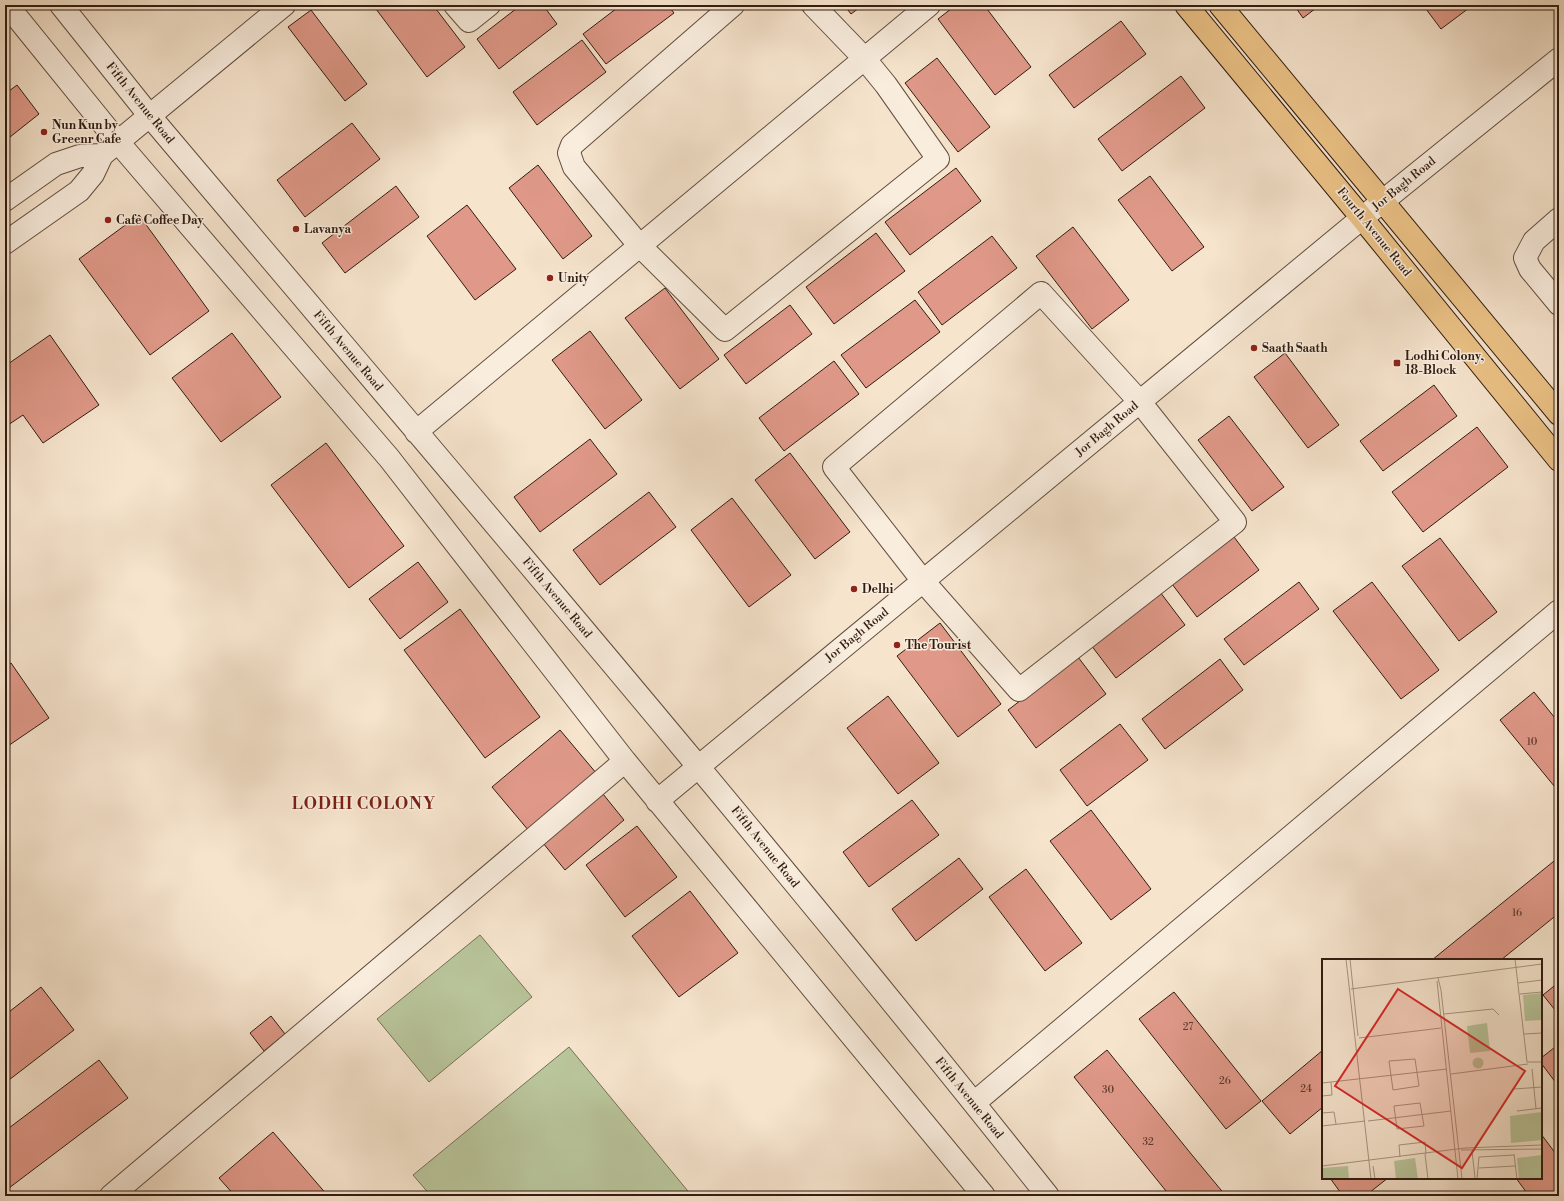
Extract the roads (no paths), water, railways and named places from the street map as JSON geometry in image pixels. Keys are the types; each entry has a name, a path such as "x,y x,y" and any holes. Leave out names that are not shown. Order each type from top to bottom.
{"main road":[{"name":"Fourth Avenue Road","path":"1186,5 1559,460"},
{"name":"Fourth Avenue Road","path":"1220,5 1559,414"}],"street":[{"path":"7,5 110,149 389,458 657,801 984,1196"},
{"name":"Fifth Avenue Road","path":"61,5 149,115 698,766 974,1103 1048,1196"},
{"path":"5,243 78,191 110,149 149,115 284,5"},
{"path":"455,5 469,21 489,5"},
{"path":"733,5 572,145 569,153 574,167 639,245 725,330 938,159 886,85 864,58 813,5"},
{"path":"416,432 928,5"},
{"name":"Jor Bagh Road","path":"657,801 1362,218 1559,59"},
{"path":"5,200 56,164 80,156 110,149"},
{"path":"1559,219 1534,241 1525,258 1530,269 1559,304"},
{"path":"1041,292 1140,402 1235,522 1019,690 924,581 834,467 1041,292"},
{"path":"974,1103 1559,611"},
{"path":"111,1196 625,761"}],"place":[{"name":"Nun Kun by Greenr Cafe","path":"44,132"},
{"name":"Cafe Coffee Day","path":"108,220"},
{"name":"Lavanya","path":"296,229"},
{"name":"Unity","path":"550,278"},
{"name":"Saath Saath","path":"1254,348"},
{"name":"Lodhi Colony, 18-Block","path":"1397,363"},
{"name":"Delhi","path":"854,589"},
{"name":"The Tourist","path":"897,645"}],"district":[{"name":"LODHI COLONY","path":"364,804"}]}
